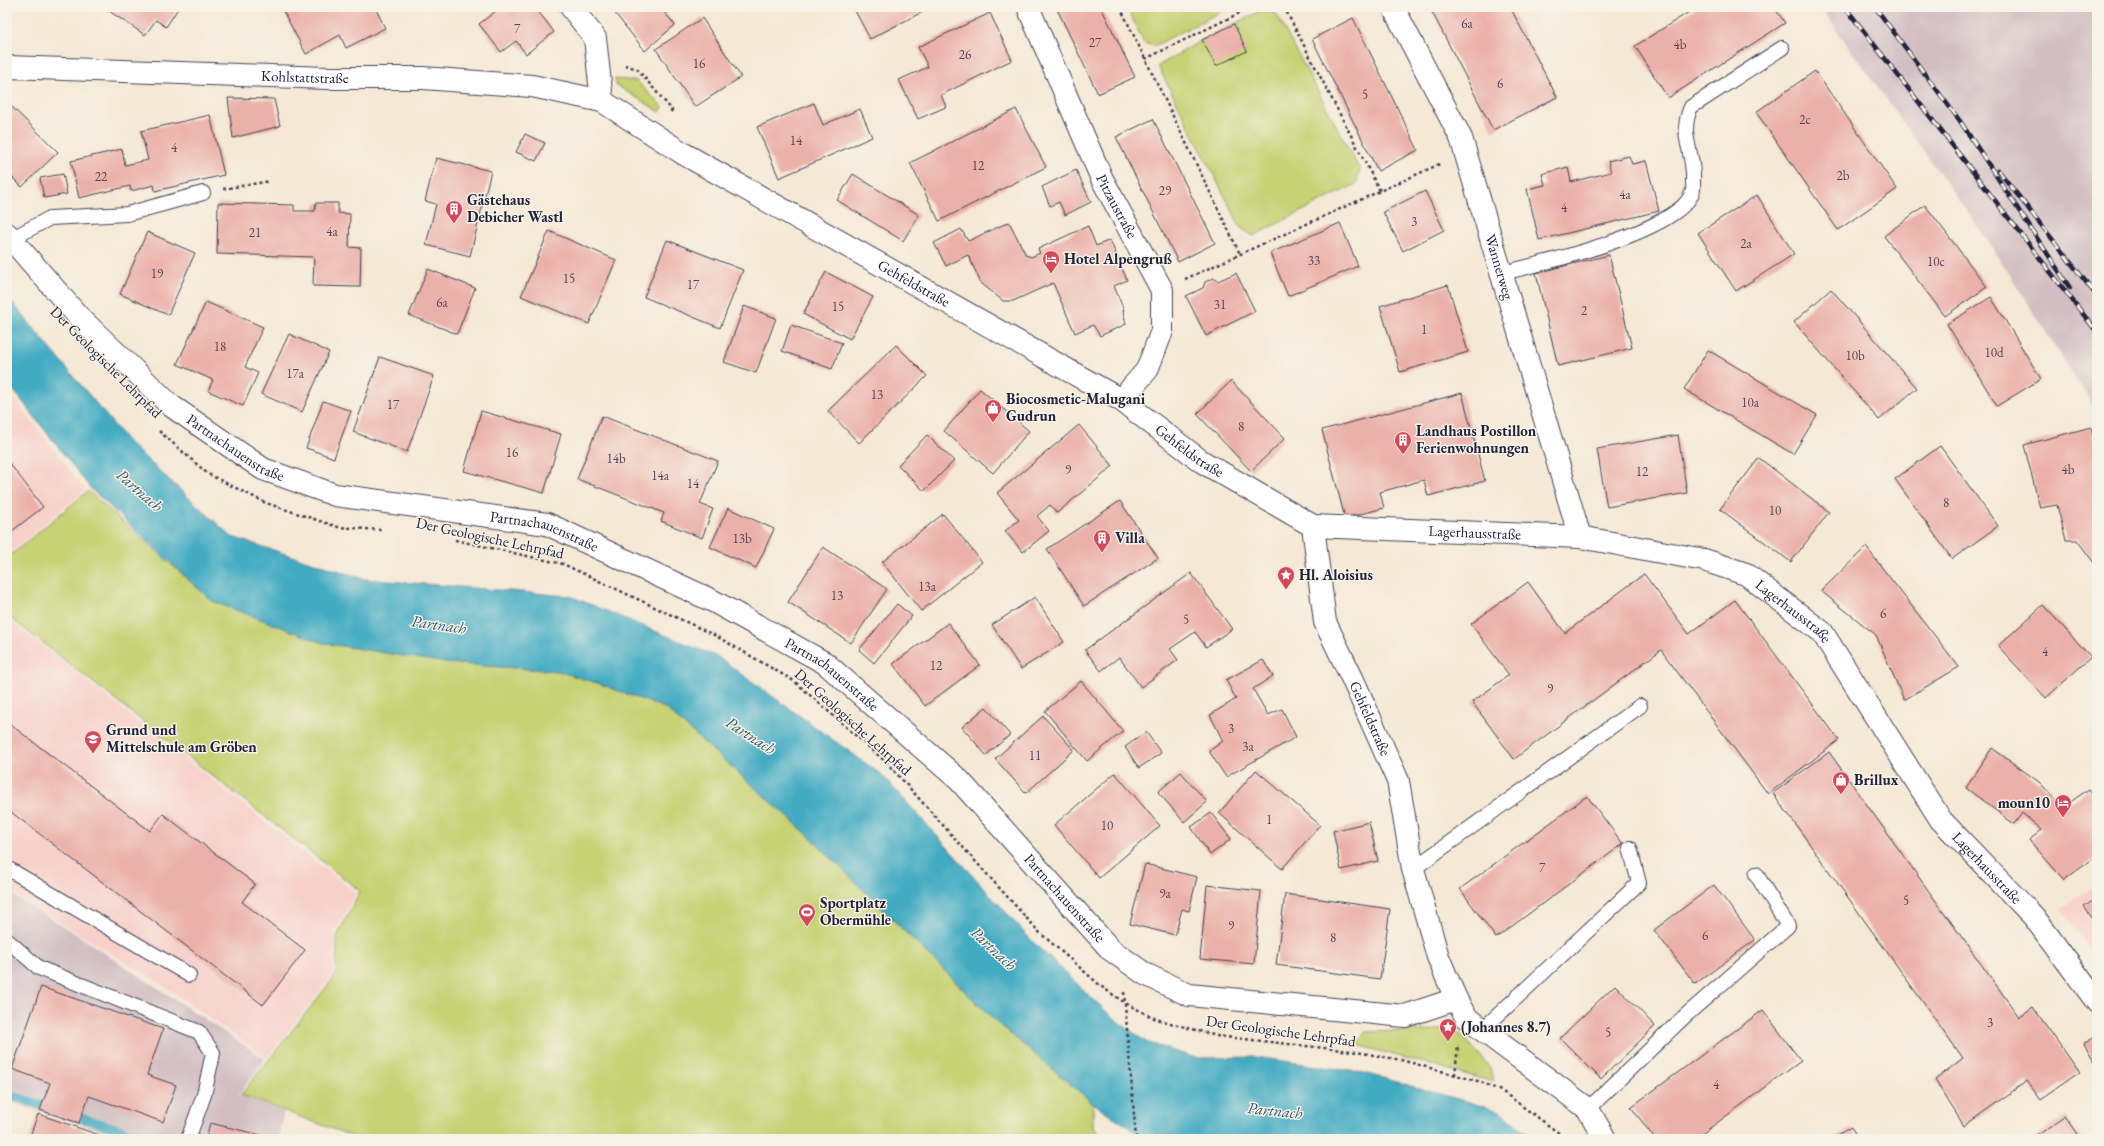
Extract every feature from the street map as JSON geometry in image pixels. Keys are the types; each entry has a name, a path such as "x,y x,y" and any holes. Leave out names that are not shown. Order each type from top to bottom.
{"street":[{"path":"571,7 595,38 602,101"},
{"name":"Pitzaustraße","path":"1028,7 1102,179 1162,290 1162,330 1147,370 1122,400"},
{"name":"Wannerweg","path":"1393,7 1461,138 1466,152 1580,537"},
{"name":"Kohlstattstraße","path":"7,67 327,78 423,78 532,86 602,101"},
{"name":"Gehfeldstraße","path":"602,101 691,158 1122,400 1201,461 1313,526 1325,622 1353,680 1398,781 1413,869 1438,957 1456,999"},
{"name":"Partnachauenstraße","path":"9,237 78,316 170,405 263,470 335,495 547,524 712,601 825,663 959,780 1111,950 1145,974 1189,995 1405,1016 1456,999"},
{"name":"Lagerhausstraße","path":"1313,526 1580,537 1704,560 1746,574 1822,632 1941,820 2034,917 2097,1002"},
{"path":"1456,999 1466,1017 1588,1109 1605,1139"}],"lane":[{"path":"1502,274 1561,260 1657,224 1677,213 1692,194 1694,169 1685,134 1685,119 1690,107 1782,48"},
{"path":"9,237 50,218 127,214 203,193"},
{"path":"1413,869 1640,706"},
{"path":"1482,1030 1639,883 1630,848"},
{"path":"7,868 188,975"},
{"path":"1588,1109 1685,1016 1788,926 1756,874"},
{"path":"7,940 39,968 199,1032 213,1053 204,1095 190,1135"}],"path":[{"path":"1120,7 1240,254"},
{"path":"1145,60 1252,7"},
{"path":"1284,7 1380,191"},
{"path":"597,56 637,69 672,110 655,135"},
{"path":"1162,290 1466,152"},
{"path":"203,193 270,181"},
{"name":"Der Geologische Lehrpfad","path":"156,428 208,474 266,503 338,527 384,530"},
{"name":"Der Geologische Lehrpfad","path":"452,539 564,564 716,636 794,680 887,763 1039,932 1102,987 1125,1003 1156,1019 1217,1036 1351,1052 1401,1060 1481,1082 1503,1092 1567,1139"},
{"path":"1126,1022 1136,1139"}],"shaded area":[{"path":"1820,7 2097,7 2097,412 1991,245"},
{"path":"7,389 85,490 7,555"},
{"name":"Grund und Mittelschule am Gröben","path":"7,618 356,893 334,934 333,975 267,1058 152,978 7,890"},
{"path":"2097,885 2097,962 2061,908"},
{"path":"7,892 79,936 265,1059 239,1095 284,1112 278,1139 126,1139 7,1101"}],"green space":[{"path":"1127,7 1230,7 1154,46 1144,43"},
{"path":"1262,10 1276,13 1360,170 1356,184 1253,236 1241,228 1158,66 1202,40"},
{"path":"615,79 637,81 663,107 660,112 616,85"},
{"path":"88,491 212,601 446,663 558,671 600,684 665,708 806,833 995,1021 1093,1103 1093,1128 1106,1139 360,1139 241,1095 336,975 337,936 360,891 7,615 7,558"},
{"path":"1443,1030 1462,1035 1489,1066 1494,1082 1357,1045 1365,1032"}],"water":[{"name":"Partnach","path":"7,296 129,443 232,537 365,579 570,596 718,657 882,775 1033,942 1110,1015 1146,1042 1196,1058 1256,1057 1365,1073 1500,1111 1535,1139 1146,1139 1093,1103 995,1021 806,833 665,708 600,684 558,671 446,663 323,643 212,601 91,489 7,382"}],"building":[{"path":"103,7 179,7 166,27 156,20 145,35"},
{"path":"281,7 375,7 385,28 346,48 340,35 306,54"},
{"path":"501,7 535,7 554,32 526,54 516,41 501,52 479,24"},
{"path":"610,7 660,7 675,25 645,51"},
{"path":"853,7 932,7 870,39"},
{"path":"1056,7 1101,7 1135,77 1098,94"},
{"path":"1510,7 1557,97 1493,130 1430,8"},
{"path":"1697,7 1774,7 1785,23 1668,98 1635,46"},
{"path":"990,13 1012,60 941,95 946,107 918,119 899,80 928,67 918,47"},
{"path":"702,18 741,77 695,107 656,49"},
{"path":"1353,18 1418,150 1378,171 1312,39"},
{"path":"1234,24 1247,51 1216,66 1202,40"},
{"path":"1815,71 1897,189 1838,230 1756,112"},
{"path":"228,98 274,99 280,126 233,138"},
{"path":"7,102 58,152 22,187 7,172"},
{"path":"814,103 823,125 860,109 872,137 779,178 757,127"},
{"path":"1016,109 1046,167 939,221 910,163"},
{"path":"210,115 224,175 155,191 154,185 131,191 130,186 79,198 71,161 122,149 125,165 148,160 141,131"},
{"path":"1153,119 1215,243 1178,262 1116,137"},
{"path":"525,134 545,143 536,161 516,152"},
{"path":"1629,156 1632,164 1646,161 1659,211 1539,240 1527,189 1545,185 1542,174 1568,167 1571,182 1611,172 1608,161"},
{"name":"Gästehaus Debicher Wastl","path":"436,158 491,171 470,256 426,245 436,204 425,201"},
{"path":"1076,170 1091,202 1065,215 1059,202 1050,206 1042,187"},
{"path":"63,174 67,194 44,198 40,178"},
{"path":"853,174 919,215 903,241 837,200"},
{"path":"1425,191 1444,230 1403,251 1383,212"},
{"path":"1757,195 1794,254 1736,291 1698,233"},
{"path":"218,203 294,205 294,211 315,211 316,203 338,203 338,213 350,214 349,247 361,248 360,287 313,286 314,257 217,254"},
{"path":"1925,205 1987,287 1945,316 1884,236"},
{"name":"Hotel Alpengruß","path":"1009,222 1026,255 1031,257 1040,253 1038,249 1088,226 1096,246 1110,240 1127,280 1114,286 1124,310 1126,324 1100,336 1093,325 1075,333 1053,283 1013,301 1003,301 981,283 968,255 946,266 934,243 961,229 968,241"},
{"path":"1340,223 1358,266 1288,296 1270,253"},
{"path":"549,231 616,260 589,324 521,296"},
{"path":"147,232 195,253 168,315 120,294"},
{"path":"667,240 743,270 720,328 644,297"},
{"path":"1609,255 1632,348 1558,366 1536,273"},
{"path":"428,269 475,288 457,334 409,315"},
{"path":"826,272 873,297 850,339 803,314"},
{"path":"1236,273 1255,311 1206,336 1186,296 1203,288 1205,282 1213,278 1218,281"},
{"path":"1448,285 1468,352 1400,372 1380,306"},
{"path":"1831,289 1917,388 1879,420 1794,322"},
{"path":"1991,297 2041,379 1997,406 1947,324"},
{"path":"206,302 263,327 245,367 258,373 243,406 208,391 213,380 177,364"},
{"path":"744,306 776,318 756,373 724,362"},
{"path":"791,325 842,343 832,369 782,351"},
{"path":"289,334 329,352 302,412 261,394"},
{"path":"896,345 927,376 859,443 828,411"},
{"path":"1708,350 1817,415 1793,454 1684,389"},
{"path":"380,357 434,376 407,452 353,432"},
{"path":"1231,381 1285,438 1251,471 1197,414"},
{"path":"980,389 1029,431 993,473 944,431"},
{"name":"Landhaus Postillon Ferienwohnungen","path":"1462,393 1485,481 1428,496 1424,480 1380,492 1384,508 1345,518 1322,430"},
{"path":"323,401 351,411 334,458 306,448"},
{"path":"481,411 561,434 544,493 464,471"},
{"path":"602,416 718,461 700,504 713,509 702,538 661,521 664,513 577,479"},
{"path":"1079,425 1113,466 1057,513 1050,505 1037,516 1049,531 1023,552 1005,531 1019,520 997,493"},
{"path":"2091,427 2097,456 2097,567 2077,540 2066,540 2057,505 2040,508 2024,445"},
{"path":"927,435 954,461 924,491 898,465"},
{"path":"1678,435 1687,493 1607,507 1597,449"},
{"path":"1940,446 1998,526 1952,559 1895,479"},
{"path":"1759,458 1829,512 1791,562 1720,509"},
{"path":"7,460 43,507 7,535"},
{"name":"Villa","path":"1120,501 1158,558 1084,606 1047,549"},
{"path":"728,508 774,529 756,568 710,547"},
{"path":"943,514 982,562 921,611 882,562"},
{"path":"823,547 887,589 851,643 788,602"},
{"path":"1866,547 1959,667 1904,700 1876,635 1821,591"},
{"path":"1191,573 1232,629 1206,647 1195,632 1170,649 1178,660 1141,687 1119,657 1101,671 1085,650"},
{"path":"1644,574 1689,634 1735,600 1839,740 1768,794 1661,650 1514,759 1472,702 1509,675 1471,624 1528,582 1565,633"},
{"path":"1035,597 1064,642 1021,669 992,625"},
{"path":"897,604 912,616 874,663 859,650"},
{"path":"2043,605 2091,657 2046,698 1998,646"},
{"path":"948,623 980,665 925,706 893,664"},
{"path":"1263,660 1273,676 1253,689 1268,715 1282,709 1296,737 1226,777 1209,751 1223,741 1210,715 1236,699 1226,680"},
{"path":"1081,681 1123,731 1087,761 1045,711"},
{"path":"986,707 1010,735 986,755 962,727"},
{"path":"1043,716 1074,750 1026,793 995,759"},
{"path":"7,722 150,831 163,814 255,884 242,902 305,950 263,1005 7,809"},
{"path":"1146,732 1161,753 1139,768 1125,747"},
{"name":"moun10","path":"1992,748 2039,782 2063,807 2089,789 2097,799 2097,856 2064,880 2029,840 2042,830 2022,813 2014,824 1966,788"},
{"path":"1829,752 2019,1017 2033,1007 2079,1072 2040,1099 2027,1081 1964,1126 1935,1080 1963,1058 1773,793"},
{"path":"1256,770 1320,825 1282,869 1219,813"},
{"path":"1181,772 1207,802 1184,822 1158,792"},
{"path":"1115,773 1160,826 1099,878 1054,825"},
{"path":"1587,796 1623,844 1496,938 1460,889"},
{"path":"1211,813 1231,839 1210,855 1191,827"},
{"path":"1369,822 1378,861 1341,870 1333,831"},
{"path":"1145,864 1197,877 1189,911 1182,909 1175,935 1130,924"},
{"path":"1207,885 1261,891 1254,964 1200,959"},
{"path":"1714,885 1755,940 1695,984 1654,930"},
{"path":"1285,894 1390,909 1380,979 1276,965"},
{"path":"2097,898 2097,924 2084,907"},
{"path":"1615,985 1655,1026 1601,1079 1560,1038"},
{"path":"41,987 163,1029 147,1075 176,1085 163,1122 89,1096 79,1123 40,1110 50,1083 12,1069"},
{"path":"1763,1010 1801,1061 1695,1139 1655,1139 1631,1107"},
{"path":"2097,1035 2097,1066 2083,1043"},
{"path":"38,1114 79,1128 110,1139 29,1139"},
{"path":"2066,1116 2082,1139 2032,1139"},
{"path":"210,1123 269,1137 269,1139 206,1139"},
{"path":"1851,1127 1859,1139 1831,1139"}],"waterway":[{"path":"7,1094 53,1109"},
{"path":"69,1114 151,1139"}],"railway":[{"path":"1845,7 2097,332"},
{"path":"1875,7 1960,121 2070,288"},
{"path":"1998,170 2097,296"}],"place":[{"name":"Gästehaus Debicher Wastl","path":"454,224"},
{"name":"Hotel Alpengruß","path":"1051,274"},
{"name":"Biocosmetic-Malugani Gudrun","path":"993,423"},
{"name":"Landhaus Postillon Ferienwohnungen","path":"1403,455"},
{"name":"Villa","path":"1102,553"},
{"name":"Hl. Aloisius","path":"1286,590"},
{"name":"Grund und Mittelschule am Gröben","path":"93,754"},
{"name":"Brillux","path":"1841,795"},
{"name":"moun10","path":"2063,818"},
{"name":"Sportplatz Obermühle","path":"807,927"},
{"name":"(Johannes 8.7)","path":"1448,1042"}]}
